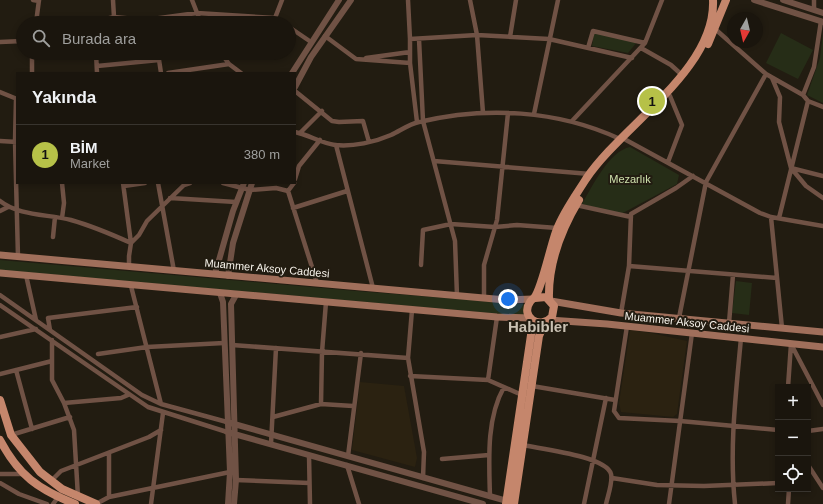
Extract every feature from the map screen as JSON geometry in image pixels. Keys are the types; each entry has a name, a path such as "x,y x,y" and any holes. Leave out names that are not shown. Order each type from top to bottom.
{"main road":[{"path":"512,503 523,445 539,336 554,310 550,300 548,281 556,250 576,205 607,160 694,60 705,39 713,13 713,0"},
{"path":"512,503 522,395 531,335 531,319 527,308 533,299 557,228 566,211 603,156 623,140 670,96 699,63 726,0"},
{"name":"Muammer Aksoy Caddesi","path":"0,255 457,296 533,299"},
{"path":"0,273 132,286 531,319 538,323 547,321"},
{"path":"533,299 542,296 550,300"},
{"name":"Muammer Aksoy Caddesi","path":"550,300 621,313 823,332"},
{"name":"Muammer Aksoy Caddesi","path":"547,321 627,326 823,347"},
{"path":"0,400 11,435 40,472 51,482 64,490 73,502"},
{"path":"0,440 10,460 56,501 96,504"}],"street":[{"path":"33,0 39,1 37,16"},
{"path":"113,0 114,16"},
{"path":"192,0 198,16"},
{"path":"276,16 282,0"},
{"path":"293,72 339,0"},
{"path":"296,85 308,62 350,0"},
{"path":"408,0 410,63 417,122"},
{"path":"470,0 477,35 483,114"},
{"path":"510,37 516,0"},
{"path":"534,114 558,0"},
{"path":"572,121 645,43 662,0"},
{"path":"754,0 822,21 814,67 803,95"},
{"path":"783,0 823,13"},
{"path":"814,0 814,10"},
{"path":"180,16 197,13 244,16"},
{"path":"714,28 766,74 803,95 808,101 823,107"},
{"path":"588,48 593,31 645,43"},
{"path":"296,32 311,42"},
{"path":"410,39 477,35 549,39 632,58"},
{"path":"325,36 356,59 410,63"},
{"path":"420,39 423,121 455,241 457,296"},
{"path":"0,42 16,41"},
{"path":"640,48 664,60 682,75"},
{"path":"356,59 410,52"},
{"path":"32,60 32,72"},
{"path":"97,60 97,72"},
{"path":"97,66 159,60 161,72"},
{"path":"226,60 229,64 240,72"},
{"path":"175,72 229,64"},
{"path":"679,318 706,182 766,74"},
{"path":"772,78 780,97 779,122 791,168 806,186 823,198"},
{"path":"0,92 16,99"},
{"path":"296,92 322,111 332,121 363,121 369,142"},
{"path":"668,162 682,125 670,96"},
{"path":"779,218 808,101"},
{"path":"297,132 322,111"},
{"path":"484,298 484,265 495,226 508,113"},
{"path":"297,132 336,145 369,142 391,135 417,122 423,121 483,114 534,114 572,121 605,132 668,162 760,213 771,217 823,226"},
{"path":"0,140 16,142 16,175"},
{"path":"296,176 299,166 320,140"},
{"path":"336,145 373,288"},
{"path":"434,161 590,174"},
{"path":"791,168 823,176"},
{"path":"621,313 629,266 631,217 633,212 676,188 693,176"},
{"path":"16,184 18,257"},
{"path":"62,184 64,203 62,218"},
{"path":"129,267 128,256 131,243 123,185 134,184"},
{"path":"158,184 174,271"},
{"path":"234,184 244,185 250,190 276,188 288,191"},
{"path":"228,276 233,243 252,184"},
{"path":"288,191 293,184"},
{"path":"131,243 139,235 147,220 181,185"},
{"path":"215,274 236,202 244,185"},
{"path":"288,191 292,208 317,283"},
{"path":"292,208 347,191"},
{"path":"170,198 236,202"},
{"path":"0,200 8,207 17,210 55,216 96,227 131,243"},
{"path":"576,205 631,217"},
{"path":"0,211 8,207"},
{"path":"53,237 55,216"},
{"path":"771,217 782,328"},
{"path":"421,265 422,230 451,224 495,226 517,225 557,228"},
{"path":"629,266 688,272 777,278"},
{"path":"729,323 733,275"},
{"path":"26,276 36,320"},
{"path":"132,286 161,404"},
{"path":"220,293 223,302 226,422 230,472 228,504"},
{"path":"234,504 236,480 231,304 236,294"},
{"path":"0,295 142,395 161,404 512,503"},
{"path":"321,404 322,352 326,302"},
{"path":"0,305 52,340 128,395 148,407 227,432 347,465 465,501 483,504"},
{"path":"50,330 48,318 137,307"},
{"path":"412,310 408,358 424,452 423,478"},
{"path":"488,380 497,317"},
{"path":"627,326 614,410 619,418 680,420 775,430"},
{"path":"0,337 36,329"},
{"path":"669,504 692,333"},
{"path":"735,504 733,485 734,425 741,338"},
{"path":"52,340 52,380 64,403 74,430 78,465 73,502"},
{"path":"98,354 147,347 224,343"},
{"path":"788,384 791,344"},
{"path":"791,344 823,405"},
{"path":"232,345 322,352 361,353 408,358"},
{"path":"271,444 270,434 273,417 276,348"},
{"path":"359,504 347,465 353,406 361,353"},
{"path":"0,374 52,361"},
{"path":"16,370 32,429"},
{"path":"410,376 488,380 522,395"},
{"path":"532,386 615,400"},
{"path":"490,497 489,455 491,433 498,398 504,387"},
{"path":"64,403 121,398 128,395"},
{"path":"584,504 606,398"},
{"path":"273,417 321,404 353,406"},
{"path":"150,504 163,413"},
{"path":"11,435 70,418"},
{"path":"811,431 823,429"},
{"path":"51,482 57,474 149,437 161,430"},
{"path":"523,445 593,459 607,466 612,478 606,504"},
{"path":"108,453 109,497"},
{"path":"309,455 310,504"},
{"path":"442,459 489,455"},
{"path":"811,470 823,488"},
{"path":"96,504 109,497 230,472"},
{"path":"0,474 24,474"},
{"path":"612,478 671,485 775,483"},
{"path":"236,480 309,483"},
{"path":"0,483 19,494 47,504"},
{"path":"56,501 64,490"},
{"path":"788,504 789,492"}],"shaded area":[{"path":"630,330 687,341 677,414 673,417 621,412 619,403"},
{"path":"360,382 404,386 417,458 415,467 352,450"}],"green space":[{"path":"823,32 823,103 807,95 820,58"},
{"path":"594,33 637,42 628,53 592,46"},
{"path":"781,33 813,50 798,79 766,63"},
{"name":"Mezarlık","path":"630,147 679,175 677,184 621,214 582,204 608,162 622,150"},
{"path":"0,260 524,304 524,316 0,270"},
{"path":"736,281 752,283 749,315 732,313"}],"place":[{"name":"BİM","path":"652,101"}],"district":[{"name":"Habibler","path":"538,326"}]}
